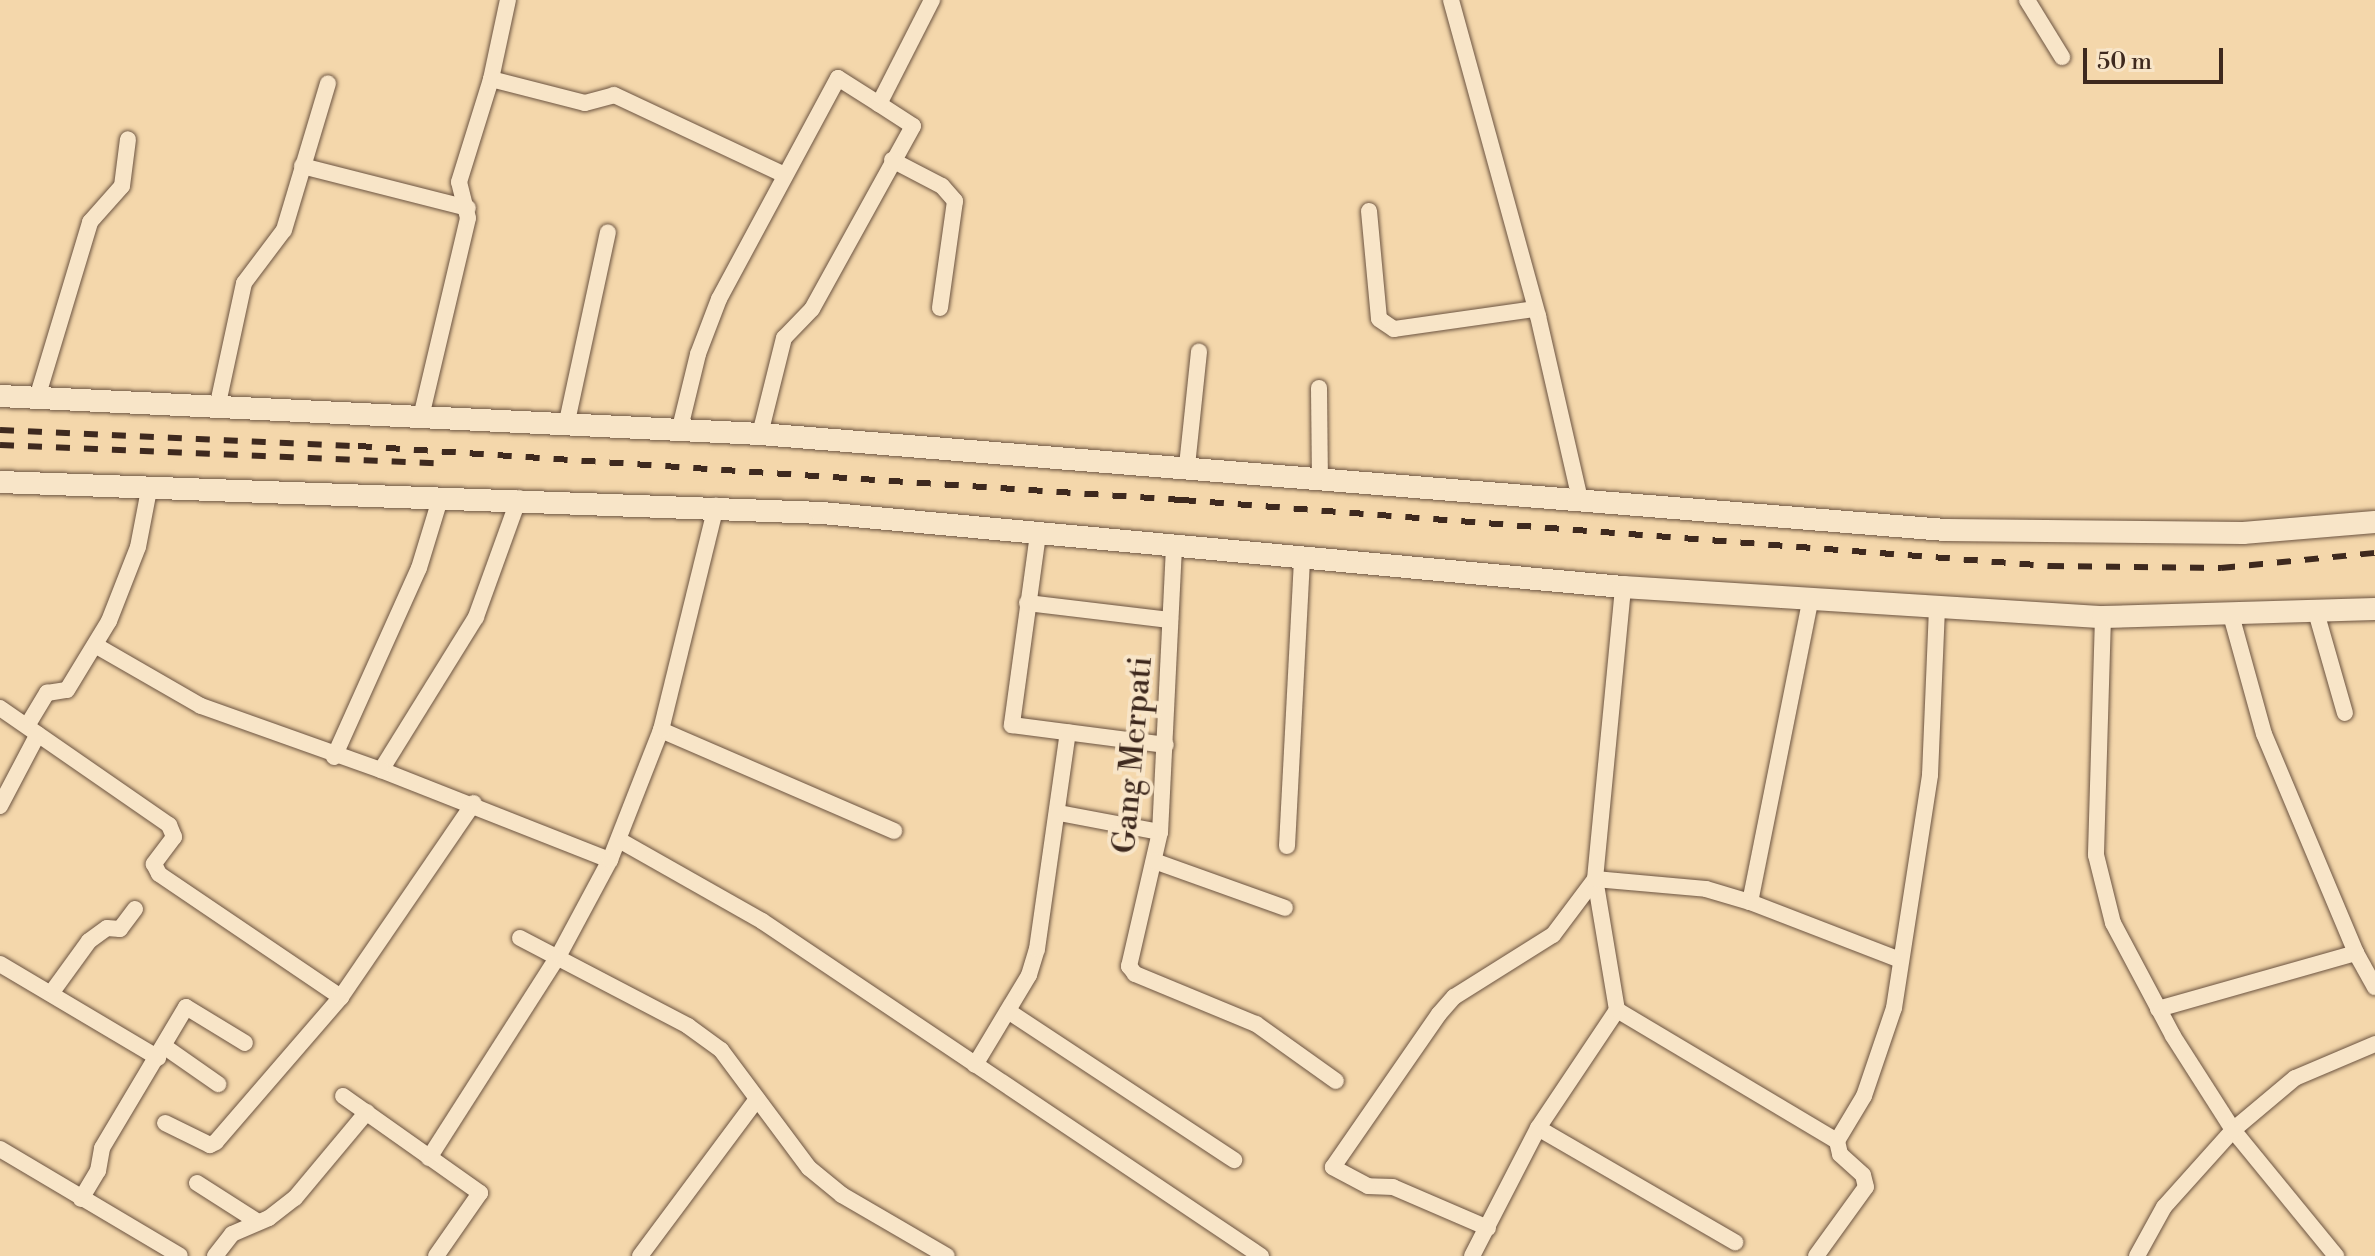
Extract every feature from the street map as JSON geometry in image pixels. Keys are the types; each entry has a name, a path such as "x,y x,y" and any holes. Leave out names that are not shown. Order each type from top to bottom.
{"main road":[{"path":"0,396 760,434 1580,500 2051,534 2243,533 2375,522"},
{"path":"0,482 149,490 519,498 716,506 1623,587 2103,617 2375,609"}],"street":[{"path":"421,417 468,208 459,182 491,79 508,0"},
{"path":"879,104 932,0"},
{"path":"1451,0 1535,309 1580,500"},
{"path":"2027,0 2062,57"},
{"path":"679,432 698,354 719,299 783,174 838,78 913,126 812,309 784,338 760,434"},
{"path":"491,79 585,103 614,95 783,174"},
{"path":"217,408 244,283 284,230 328,83"},
{"path":"37,398 92,218 122,186 128,139"},
{"path":"892,160 950,192 955,201 940,308"},
{"path":"302,166 468,208"},
{"path":"1369,211 1379,319 1394,329 1535,309"},
{"path":"566,426 608,232"},
{"path":"1187,466 1199,352"},
{"path":"1319,388 1320,479"},
{"path":"0,806 47,693 65,692 95,645 138,547 149,490"},
{"path":"334,757 419,568 441,496"},
{"path":"381,770 476,617 519,498"},
{"path":"429,1158 559,955 619,840 661,730 716,506"},
{"path":"1038,534 1012,725 1166,745"},
{"name":"Gang Merpati","path":"1174,547 1160,832 1129,966 1135,974 1256,1024 1336,1081"},
{"path":"1287,846 1302,558"},
{"path":"1472,1256 1538,1128 1617,1010 1595,879 1623,587"},
{"path":"1750,902 1811,597"},
{"path":"1027,603 1170,620"},
{"path":"1816,1256 1866,1187 1863,1175 1840,1154 1837,1141 1877,1061 1894,1008 1930,775 1937,607"},
{"path":"2316,612 2345,713"},
{"path":"2231,615 2252,703 2356,953 2375,987"},
{"path":"2103,617 2099,882 2113,923 2158,1009 2233,1130 2336,1256"},
{"path":"95,645 201,706 334,757 474,803 610,860"},
{"path":"0,708 169,825 174,837 154,864 159,874 341,997"},
{"path":"661,730 894,831"},
{"path":"975,1065 1008,1011 1037,949 1059,813 1068,732"},
{"path":"165,1123 210,1145 216,1142 341,997 474,803"},
{"path":"1059,813 1160,832"},
{"path":"619,840 762,921 1261,1256"},
{"path":"1154,861 1285,908"},
{"path":"1595,879 1706,889 1750,902 1900,960"},
{"path":"1488,1228 1393,1187 1368,1186 1333,1167 1454,997 1540,946 1595,879"},
{"path":"52,992 89,941 107,928 120,929 135,909"},
{"path":"520,938 559,955 688,1026 721,1050 801,1160 826,1182 947,1256"},
{"path":"2158,1009 2356,953"},
{"path":"0,964 218,1084"},
{"path":"81,1199 98,1171 102,1148 188,1007 245,1043"},
{"path":"1617,1010 1837,1141"},
{"path":"1008,1011 1234,1160"},
{"path":"2137,1256 2164,1207 2233,1130 2295,1078 2375,1044"},
{"path":"343,1096 480,1193 436,1256"},
{"path":"640,1256 757,1099"},
{"path":"215,1256 232,1234 283,1208 315,1178 367,1112"},
{"path":"1538,1128 1735,1242"},
{"path":"0,1149 180,1256"},
{"path":"197,1183 258,1222"}],"railway":[{"path":"0,430 358,446 1182,500 2050,566 2221,568 2375,553"},
{"path":"0,445 436,463"}]}
